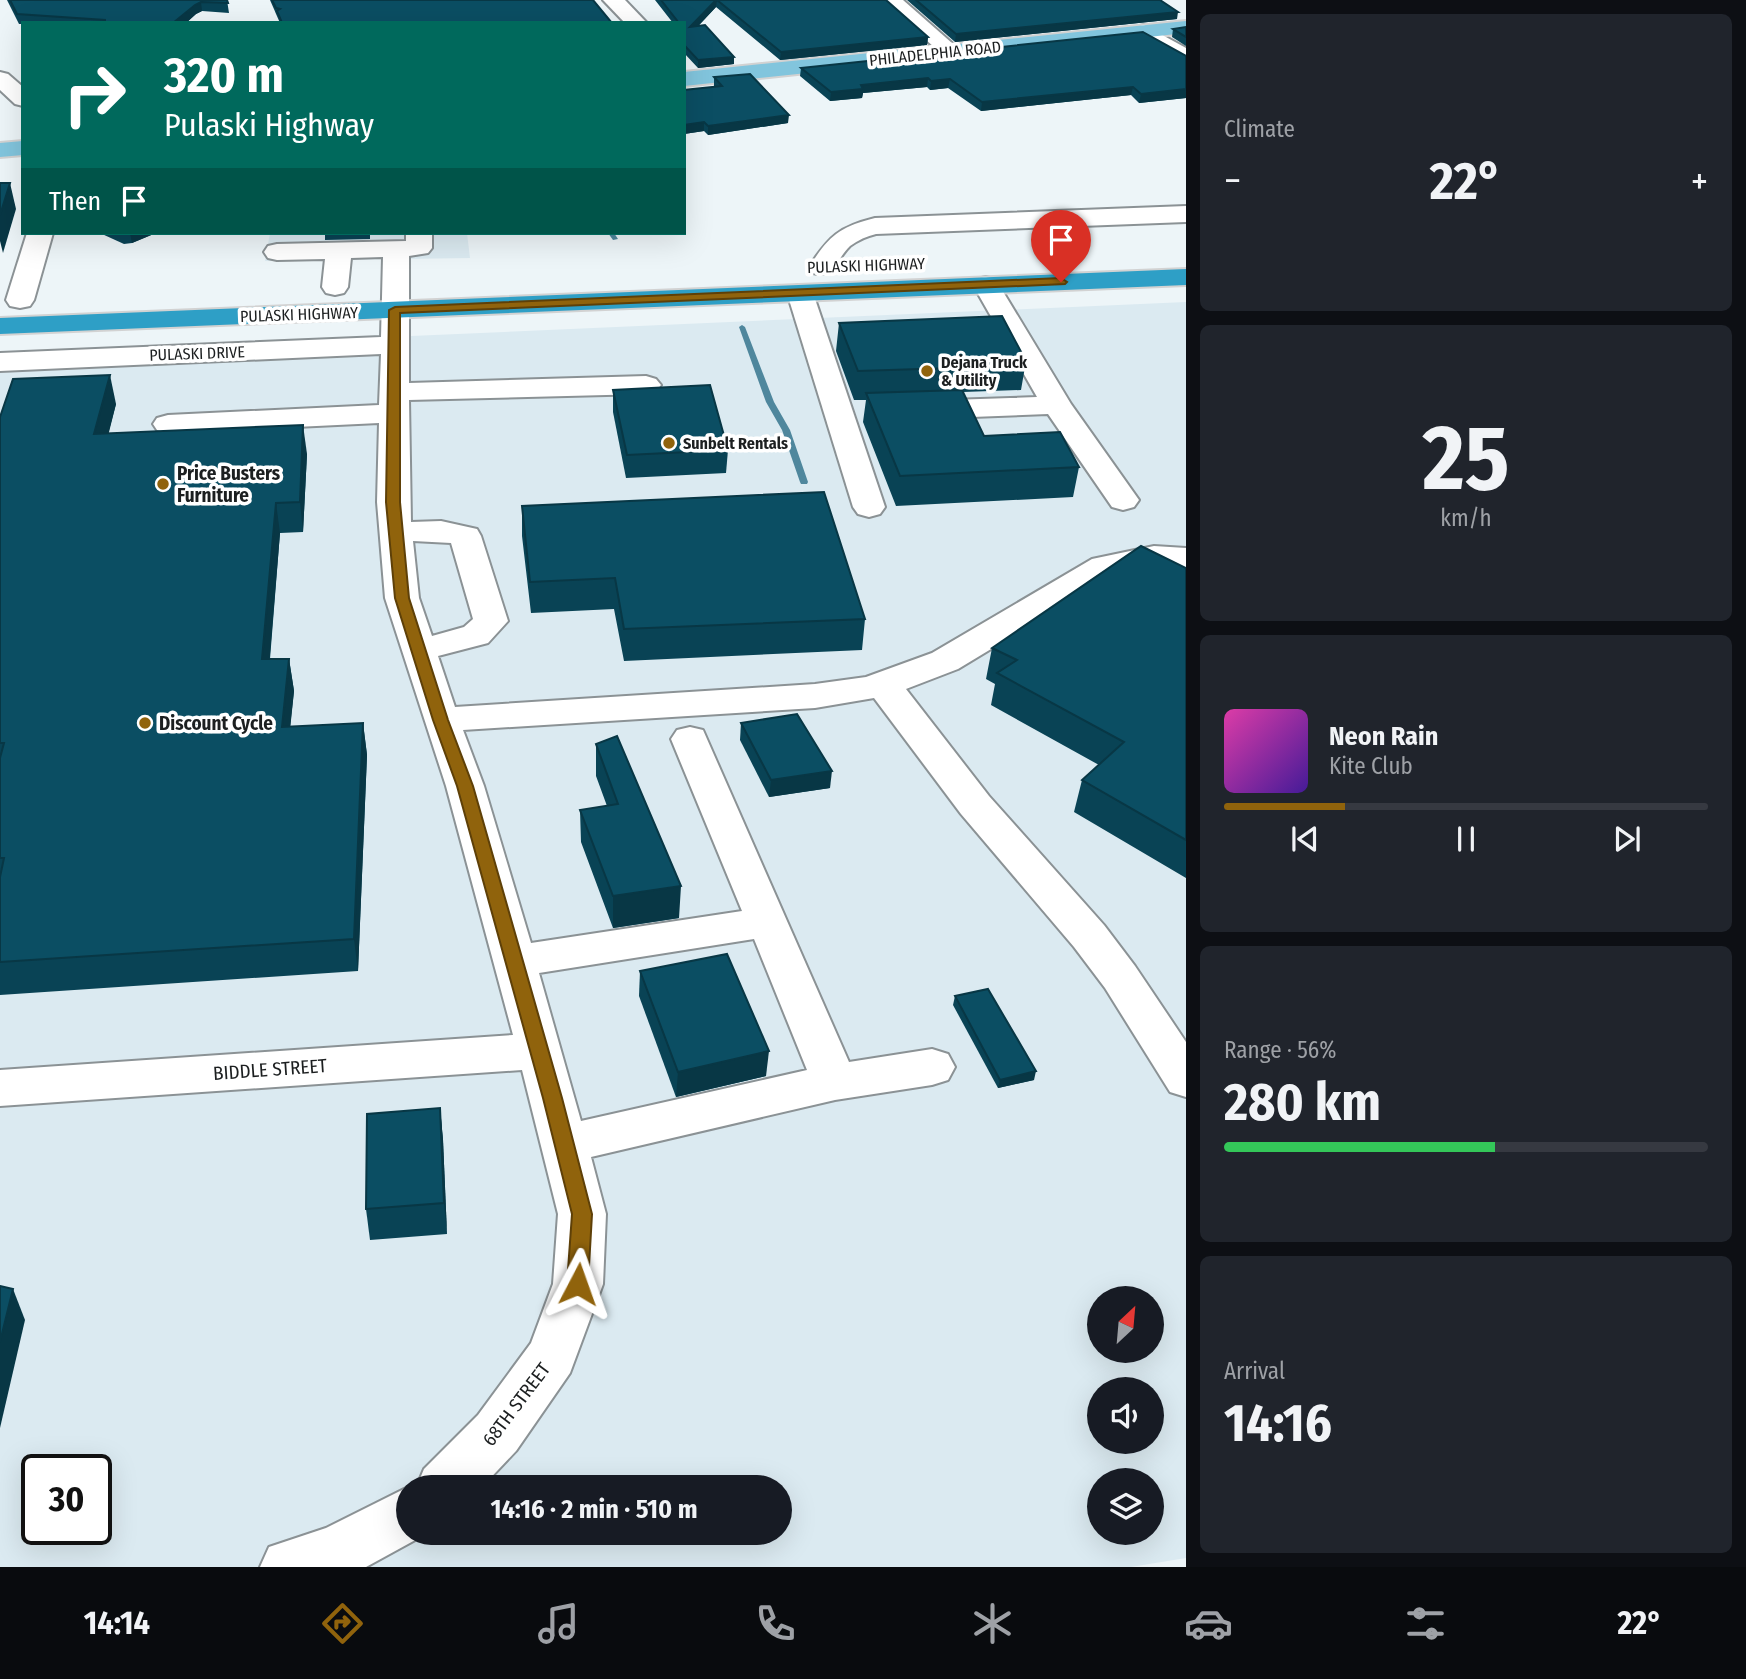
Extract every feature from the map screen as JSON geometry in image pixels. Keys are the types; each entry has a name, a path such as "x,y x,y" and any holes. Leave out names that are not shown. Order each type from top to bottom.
{"highway":[{"name":"PULASKI HIGHWAY","path":"0,326 676,273 1186,253"},
{"name":"PULASKI HIGHWAY","path":"10,300 335,287 395,297 800,293 1186,276"}],"main road":[{"name":"PHILADELPHIA ROAD","path":"686,79 1186,27"},
{"path":"0,150 21,148"}],"street":[{"path":"613,0 635,21"},
{"path":"891,0 950,51"},
{"path":"1144,31 1186,57"},
{"path":"0,79 21,97"},
{"path":"822,267 840,238 853,231 875,226 1186,214"},
{"path":"10,300 29,270 39,235"},
{"path":"276,252 339,250 395,297 419,248 419,235"},
{"path":"335,287 339,250"},
{"path":"0,271 29,270"},
{"path":"986,285 1001,332 1057,405 1123,500"},
{"path":"800,293 829,340 866,412 869,507"},
{"name":"PULASKI DRIVE","path":"0,362 395,297"},
{"name":"68TH STREET","path":"395,297 395,532 402,598 440,720 465,786 540,1051 582,1214 578,1284 552,1356 497,1433 456,1475"},
{"path":"168,424 394,403 646,386"},
{"path":"866,412 1057,405"},
{"path":"395,532 441,531 464,536 491,621 476,635 418,650"},
{"path":"440,720 815,696 883,684 945,661 1104,566 1154,556 1186,558"},
{"path":"883,684 975,805 1089,936 1120,977 1186,1079"},
{"path":"690,739 835,1082"},
{"path":"515,961 767,922"},
{"name":"BIDDLE STREET","path":"0,1088 540,1051"},
{"path":"565,1144 835,1082 932,1067"},
{"path":"289,1567 336,1553 396,1520"}],"shaded area":[{"path":"270,235 467,235 470,258 265,261"},
{"path":"1186,302 1186,1558 1131,1567 0,1567 0,354"}],"building":[{"path":"10,0 227,0 228,3 201,2 175,21 105,21 17,14"},
{"path":"272,0 593,0 610,21 281,21 277,11 280,9 276,8"},
{"path":"661,0 716,0 690,27 705,25 734,57 698,60 686,47 686,21 677,21"},
{"path":"717,0 886,0 928,37 781,52"},
{"path":"916,0 1160,0 1178,12 956,34"},
{"path":"1186,27 1186,37 1173,29"},
{"path":"1143,32 1186,56 1186,89 1141,94 1133,87 982,102 950,79 931,81 928,78 861,85 863,89 831,92 801,68"},
{"path":"750,74 789,115 708,126 704,122 686,125 686,90 722,86 714,77"},
{"path":"0,183 10,183 0,215"},
{"path":"1002,316 1026,361 950,364 952,368 858,371 839,323"},
{"name":"Discount Cycle","path":"110,375 94,434 303,425 300,502 276,503 262,659 289,659 282,727 363,723 354,939 0,962 0,877 4,858 0,858 0,758 4,743 0,743 0,417 13,379"},
{"name":"Sunbelt Rentals","path":"710,385 728,450 627,455 613,390"},
{"path":"962,390 984,436 1060,432 1079,467 900,476 866,393"},
{"path":"824,492 865,619 624,629 615,578 530,582 522,506"},
{"path":"1141,546 1186,568 1186,840 1082,780 1124,742 997,673 1017,660 992,648"},
{"path":"797,714 832,771 771,780 741,723"},
{"path":"617,736 681,886 613,896 580,810 618,804 596,744"},
{"path":"727,954 769,1051 678,1072 640,971"},
{"path":"988,989 1036,1071 1000,1080 955,996"},
{"path":"440,1108 444,1203 366,1209 367,1114"},
{"path":"0,1286 13,1289 0,1342"}],"waterway":[{"path":"612,235 615,239"},
{"path":"742,327 770,402 786,430 804,482"}],"place":[{"name":"Dejana Truck & Utility","path":"927,371"},
{"name":"Sunbelt Rentals","path":"669,443"},
{"name":"Price Busters Furniture","path":"163,484"},
{"name":"Discount Cycle","path":"145,723"}],"route":[{"path":"578,1284 582,1214 553,1098 465,786 440,720 402,598 393,502 395,310 1061,282"}]}
